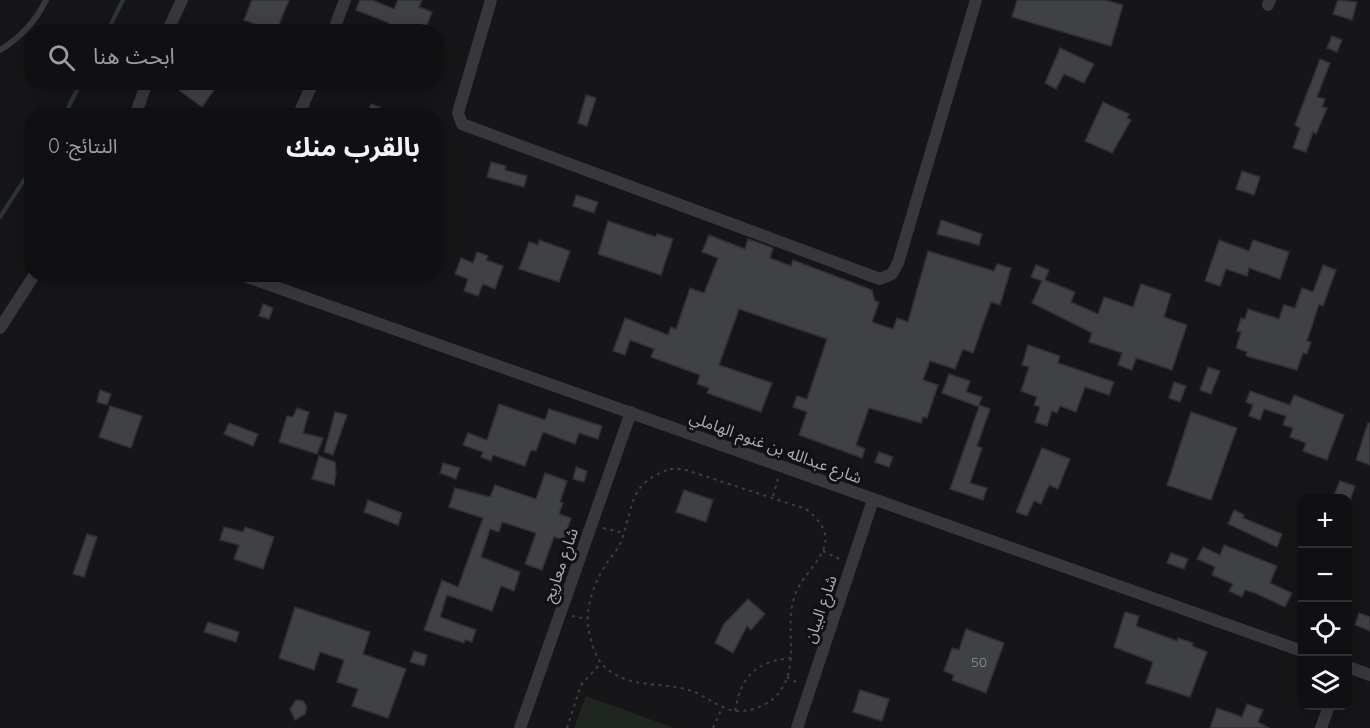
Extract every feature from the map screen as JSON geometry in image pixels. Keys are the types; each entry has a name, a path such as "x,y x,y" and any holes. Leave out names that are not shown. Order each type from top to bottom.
{"street":[{"path":"171,24 182,0"},
{"path":"336,24 345,0"},
{"path":"491,0 458,113 462,124 880,279 892,274 897,263 976,0"},
{"path":"138,108 144,90"},
{"path":"301,108 309,90"},
{"path":"0,328 30,282"},
{"name":"شارع عبدالله بن غنوم الهاملي","path":"262,282 1298,650"},
{"name":"شارع معاريج","path":"520,728 631,412"},
{"name":"شارع البيان","path":"796,728 853,566 873,500"},
{"path":"1352,669 1370,675"},
{"path":"1321,728 1327,710"}],"lane":[{"path":"30,24 39,14 46,0"},
{"path":"0,50 24,31"}],"path":[{"path":"773,496 782,467"},
{"path":"670,469 683,469 773,496 806,509 817,517 824,530 823,552 794,596 790,622 792,658 784,686 772,701 748,710 735,711 701,694 675,686 628,681 601,663 594,647 588,619 595,584 621,541 635,493 644,481 670,469"},
{"path":"592,525 624,533"},
{"path":"823,552 853,566"},
{"path":"561,614 588,619"},
{"path":"735,711 738,693 749,676 768,661 792,658"},
{"path":"567,728 581,685 601,663"},
{"path":"713,728 723,706"}],"shaded area":[{"path":"586,696 674,728 574,728"}],"building":[{"path":"252,0 289,0 279,24 255,24 244,20"},
{"path":"360,0 372,0 394,9 398,0 422,0 419,7 432,12 427,24 389,24 356,10"},
{"path":"1017,0 1105,0 1123,5 1111,46 1012,17"},
{"path":"1338,0 1357,2 1352,20 1333,14"},
{"path":"1332,36 1342,40 1337,52 1327,48"},
{"path":"1060,48 1094,64 1084,83 1064,74 1056,89 1045,83"},
{"path":"1320,59 1330,63 1317,97 1325,99 1322,107 1327,108 1316,134 1313,132 1306,152 1293,148 1300,128 1295,125"},
{"path":"179,90 214,90 202,107"},
{"path":"586,95 596,98 587,126 578,123"},
{"path":"1103,102 1129,114 1127,118 1131,120 1112,153 1085,141"},
{"path":"371,104 381,108 369,108"},
{"path":"491,162 506,166 505,170 527,176 524,187 487,177"},
{"path":"1242,171 1260,177 1254,195 1236,189"},
{"path":"576,195 598,202 594,213 573,206"},
{"path":"941,220 982,234 979,245 937,234"},
{"path":"608,221 656,237 657,234 673,239 661,275 598,254"},
{"path":"709,235 745,249 748,239 773,248 770,258 791,266 793,260 872,290 875,301 879,302 872,322 893,329 897,318 908,322 928,251 994,271 997,264 1011,268 1000,305 991,302 973,353 963,349 955,369 930,361 923,380 938,385 927,418 923,417 921,423 869,408 856,445 865,449 862,458 799,435 807,412 793,407 797,396 807,399 827,339 739,309 719,365 772,383 761,412 707,393 709,388 697,384 700,375 651,357 654,349 630,340 625,355 613,351 625,318 668,335 671,327 676,329 690,288 704,293 718,258 702,252"},
{"path":"539,240 570,251 559,282 519,269 529,242 538,245"},
{"path":"1219,240 1249,251 1253,240 1289,252 1280,279 1249,268 1247,276 1226,269 1220,286 1205,281"},
{"path":"477,252 488,256 486,260 503,266 495,289 483,284 478,296 464,291 468,279 455,274 461,258 473,263"},
{"path":"1036,265 1049,270 1045,280 1075,292 1071,302 1098,314 1104,297 1133,307 1141,284 1171,294 1164,317 1187,325 1172,370 1136,358 1132,370 1118,365 1122,353 1089,342 1092,333 1032,303 1042,281 1031,277"},
{"path":"1323,265 1336,270 1323,306 1319,304 1307,341 1311,342 1307,354 1303,353 1297,370 1246,356 1247,352 1236,348 1241,332 1237,331 1241,318 1245,319 1248,309 1279,319 1284,305 1295,308 1302,288 1313,292"},
{"path":"263,304 273,308 269,319 259,316"},
{"path":"1028,345 1060,356 1058,363 1114,382 1109,395 1085,387 1076,412 1060,406 1057,413 1052,411 1047,426 1035,422 1040,407 1034,405 1037,397 1021,391 1029,367 1022,365"},
{"path":"1208,367 1220,371 1211,394 1200,390"},
{"path":"949,374 970,381 966,392 982,397 979,405 990,409 977,446 982,448 970,483 987,488 983,500 950,489 979,407 942,393"},
{"path":"1174,382 1186,386 1180,402 1169,398"},
{"path":"100,390 111,394 107,405 97,402"},
{"path":"1250,391 1290,405 1294,395 1344,415 1327,460 1303,451 1306,443 1290,437 1293,428 1283,425 1286,416 1264,409 1260,420 1249,416 1253,405 1246,402"},
{"path":"499,404 545,420 549,409 602,426 598,439 579,433 575,444 543,432 536,451 531,450 525,466 493,455 491,461 481,457 483,452 463,445 468,433 487,440"},
{"path":"110,406 142,416 131,448 99,437"},
{"path":"297,408 309,412 303,433 323,438 317,454 279,442 287,416 293,417"},
{"path":"335,412 347,415 333,455 324,452"},
{"path":"1191,412 1237,428 1211,500 1167,485"},
{"path":"229,423 258,434 253,446 224,434"},
{"path":"1368,423 1370,423 1370,465 1356,460"},
{"path":"1042,448 1070,459 1058,489 1049,485 1041,504 1034,501 1027,516 1016,512"},
{"path":"879,452 893,457 889,467 875,462"},
{"path":"319,456 335,462 334,485 312,479"},
{"path":"443,463 460,468 456,479 440,473"},
{"path":"576,467 587,471 584,482 573,479"},
{"path":"545,473 567,481 560,502 563,503 559,514 571,518 564,540 554,537 542,570 525,564 536,533 502,522 499,532 490,529 481,557 520,572 514,591 501,586 492,611 447,595 440,617 476,630 472,642 465,640 464,643 424,630 442,580 458,587 483,518 449,507 455,488 490,497 495,485 536,499"},
{"path":"1340,481 1355,486 1352,495 1334,494"},
{"path":"684,490 713,500 706,522 676,512"},
{"path":"368,500 402,513 398,525 364,512"},
{"path":"1234,510 1244,515 1243,518 1282,534 1277,547 1228,524"},
{"path":"224,527 243,532 245,527 274,537 263,569 234,559 239,545 220,540"},
{"path":"87,534 97,537 84,577 73,574"},
{"path":"1224,545 1277,566 1270,583 1292,593 1285,607 1245,590 1242,597 1229,591 1233,584 1212,575 1215,567 1197,559 1203,547 1220,555"},
{"path":"1171,553 1188,559 1184,569 1167,563"},
{"path":"748,599 765,614 751,630 747,626 733,653 715,643 724,624"},
{"path":"295,607 370,632 363,654 406,669 388,718 352,706 358,689 337,682 344,660 320,652 314,670 279,658"},
{"path":"1125,612 1139,616 1136,626 1177,641 1178,638 1193,643 1192,646 1207,652 1190,697 1146,683 1153,662 1114,647"},
{"path":"1359,613 1370,617 1370,631 1355,625"},
{"path":"208,622 239,632 236,642 204,632"},
{"path":"966,629 1004,643 986,693 952,680 954,675 944,671 952,648 959,650"},
{"path":"414,651 427,655 424,666 410,662"},
{"path":"860,690 889,699 882,721 853,712"},
{"path":"296,700 303,701 307,707 305,714 295,720 290,709"},
{"path":"1247,704 1263,710 1258,722 1269,728 1210,728 1217,708 1242,717"}],"waterway":[{"path":"111,24 123,0"},
{"path":"68,108 77,90"},
{"path":"0,217 24,180"}]}
